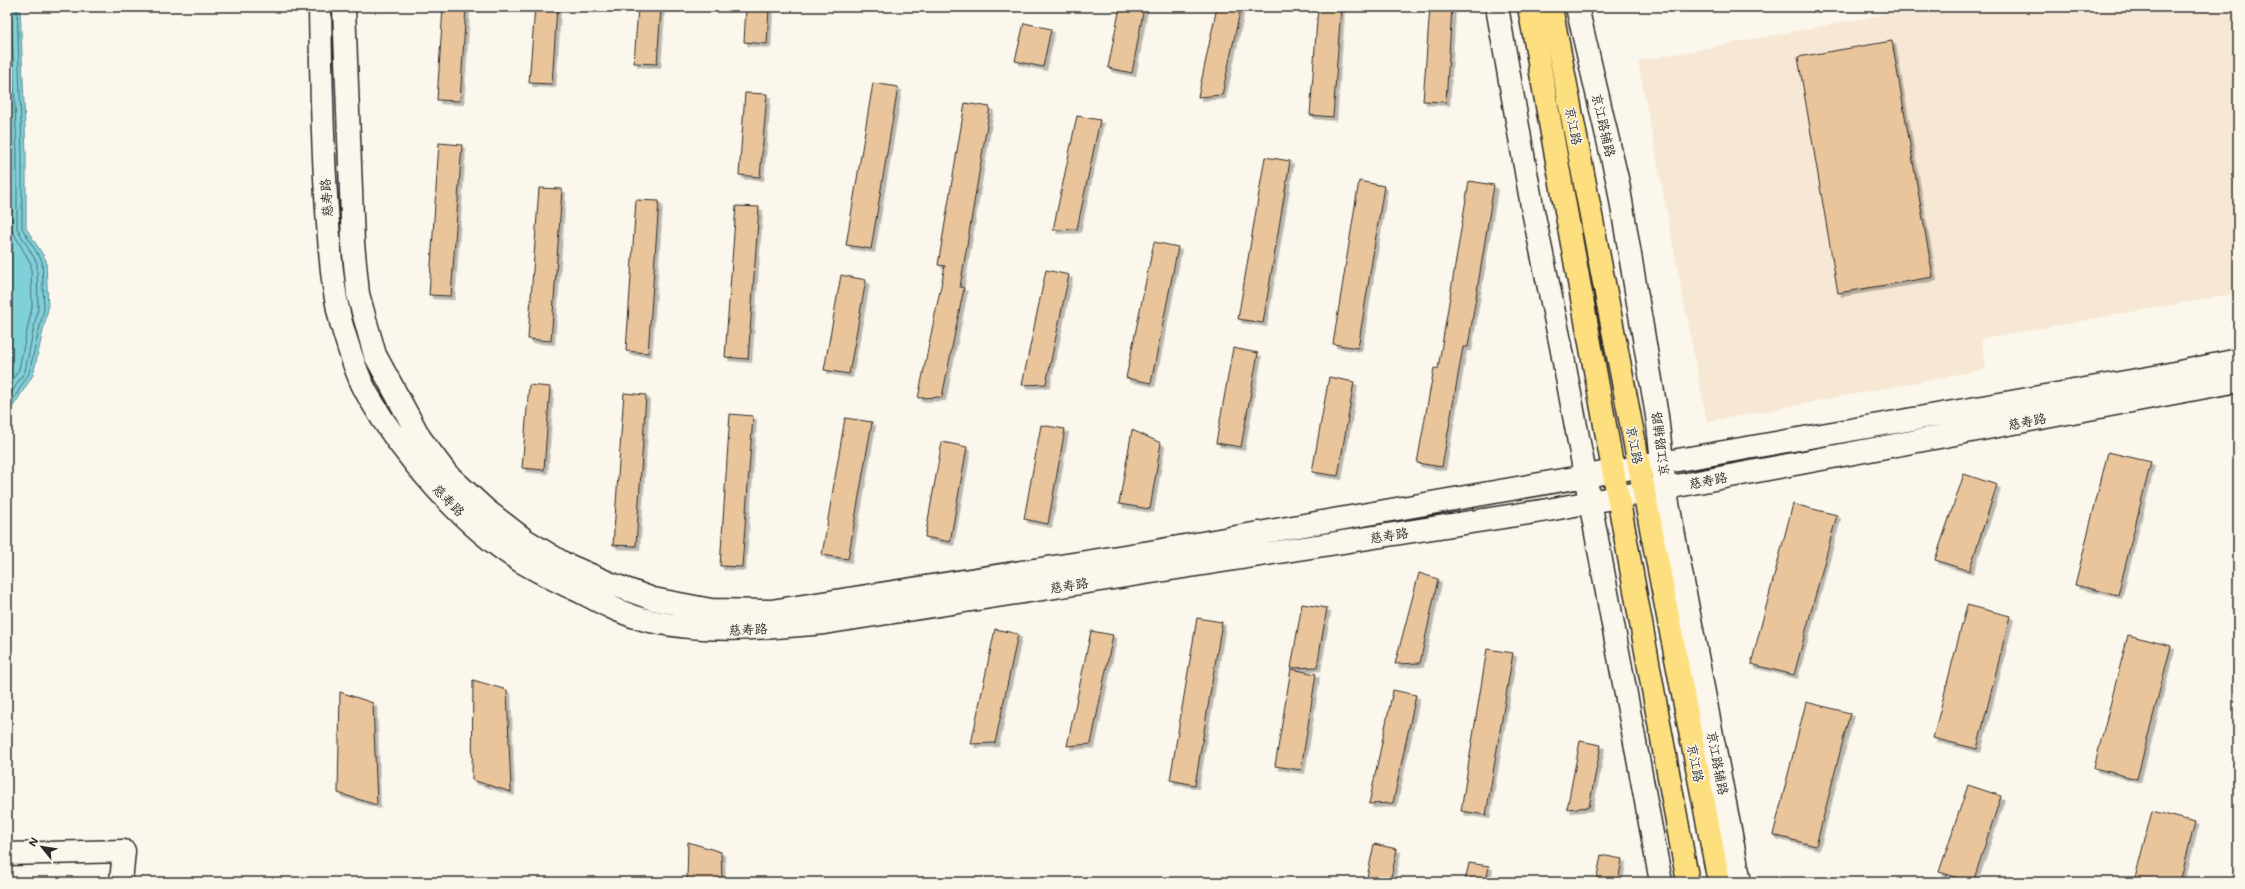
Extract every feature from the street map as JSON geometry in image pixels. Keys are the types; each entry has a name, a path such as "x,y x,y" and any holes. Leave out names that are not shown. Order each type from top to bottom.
{"main road":[{"name":"京江路","path":"1529,7 1688,882"},
{"name":"京江路","path":"1551,7 1719,882"}],"street":[{"name":"慈寿路","path":"320,7 321,118 333,271 345,335 368,396 402,449 438,490 483,533 520,561 606,604 649,621 715,630 824,623 1591,503 2238,381"},
{"name":"慈寿路","path":"344,7 353,243 358,294 375,355 420,438 447,474 486,510 525,540 563,562 609,583 653,599 711,610 771,611 1150,552 2152,377 2238,360"},
{"path":"1497,7 1532,206 1586,476 1661,882"},
{"name":"京江路辅路","path":"1577,7 1618,184 1657,416 1665,488 1740,882"},
{"path":"7,854 124,851 121,882"}],"shaded area":[{"path":"1922,7 2238,7 2238,293 1981,339 1986,369 1707,422 1638,61"}],"water":[{"path":"7,7 20,7 26,153 26,228 46,260 48,309 33,375 7,416"}],"building":[{"path":"443,7 466,7 460,101 437,100"},
{"path":"535,7 557,7 552,84 529,83"},
{"path":"638,7 661,7 657,64 634,63"},
{"path":"746,7 769,7 767,44 744,42"},
{"path":"1120,7 1144,7 1132,73 1108,68"},
{"path":"1217,7 1241,7 1222,95 1198,97"},
{"path":"1318,7 1341,7 1333,117 1310,115"},
{"path":"1430,7 1452,7 1446,102 1423,101"},
{"path":"1024,23 1051,29 1043,67 1015,61"},
{"path":"1892,41 1933,277 1838,293 1798,57"},
{"path":"873,83 898,87 871,249 846,245"},
{"path":"745,93 767,94 760,177 739,175"},
{"path":"965,103 990,107 960,287 964,288 942,397 918,398 945,266 938,265"},
{"path":"1077,116 1100,120 1077,229 1053,230"},
{"path":"439,143 462,145 451,296 429,295"},
{"path":"1265,157 1290,161 1263,323 1238,319"},
{"path":"1359,181 1384,186 1358,348 1333,344"},
{"path":"1469,181 1494,185 1468,347 1463,347 1442,467 1417,463 1434,368 1438,369"},
{"path":"539,188 562,189 551,341 528,339"},
{"path":"636,200 659,201 648,353 626,351"},
{"path":"736,206 759,207 748,359 725,357"},
{"path":"1154,242 1178,247 1151,383 1126,378"},
{"path":"1046,270 1069,275 1046,384 1022,385"},
{"path":"841,275 866,280 849,374 824,370"},
{"path":"1233,348 1258,353 1241,447 1216,443"},
{"path":"1329,377 1354,382 1338,476 1312,472"},
{"path":"529,385 550,387 544,470 522,468"},
{"path":"624,393 646,395 636,546 613,545"},
{"path":"730,414 753,416 742,567 720,566"},
{"path":"845,418 872,422 848,559 822,555"},
{"path":"1041,425 1065,429 1048,524 1024,519"},
{"path":"1132,430 1161,443 1150,509 1119,504"},
{"path":"942,442 967,447 950,542 925,537"},
{"path":"2108,452 2151,462 2118,595 2075,585"},
{"path":"1964,474 1997,485 1969,571 1935,560"},
{"path":"1793,504 1837,515 1794,675 1751,664"},
{"path":"1419,573 1438,579 1420,663 1395,664"},
{"path":"1302,604 1327,608 1317,667 1291,668"},
{"path":"1967,605 2010,616 1977,749 1933,738"},
{"path":"1197,618 1222,622 1195,785 1170,780"},
{"path":"995,629 1018,634 995,743 971,744"},
{"path":"1091,631 1113,635 1091,744 1067,746"},
{"path":"2128,635 2171,646 2137,779 2094,768"},
{"path":"1487,649 1513,653 1486,815 1461,811"},
{"path":"1291,669 1316,674 1301,770 1275,766"},
{"path":"473,680 507,690 511,792 472,780"},
{"path":"1393,690 1416,695 1393,803 1369,804"},
{"path":"340,692 373,703 377,805 338,793"},
{"path":"1806,702 1850,713 1816,846 1773,835"},
{"path":"1580,741 1601,745 1589,807 1567,809"},
{"path":"1968,785 2001,796 1973,882 1939,872"},
{"path":"2152,811 2195,822 2180,882 2134,882"},
{"path":"688,842 721,852 722,882 687,882"},
{"path":"1374,844 1397,849 1390,882 1366,882"},
{"path":"1601,855 1622,859 1618,882 1596,882"},
{"path":"1469,863 1489,866 1486,882 1465,882"}]}
